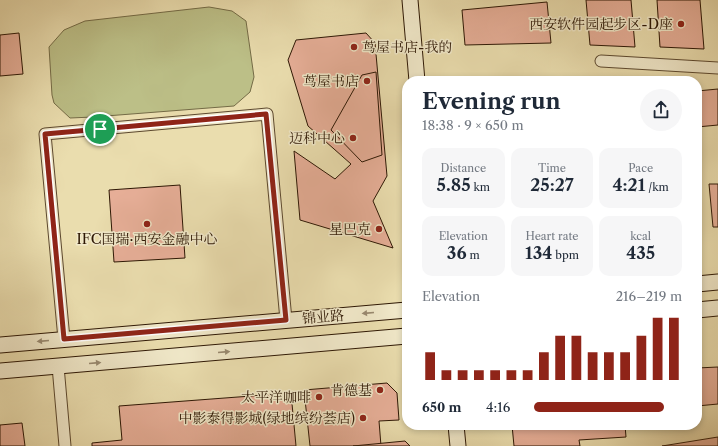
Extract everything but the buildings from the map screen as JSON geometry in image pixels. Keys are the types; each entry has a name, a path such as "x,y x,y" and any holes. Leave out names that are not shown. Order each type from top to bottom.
{"main road":[{"path":"410,0 417,76"},
{"path":"419,0 426,76"},
{"path":"702,284 718,282"},
{"path":"702,310 718,308"},
{"name":"锦业路","path":"0,345 402,310"},
{"name":"锦业路","path":"0,371 402,336"},
{"path":"446,430 448,446"},
{"path":"456,430 458,446"}],"street":[{"path":"601,61 718,68"},
{"path":"64,339 45,134 266,114 286,320"},
{"path":"58,366 65,446"}],"green space":[{"path":"209,7 232,11 246,21 254,77 250,92 234,106 70,118 54,103 52,95 49,47 64,30 85,21"}],"place":[{"name":"西安软件园起步区-D座","path":"681,24"},
{"name":"茑屋书店-我的","path":"354,47"},
{"name":"茑屋书店","path":"367,81"},
{"name":"迈科中心","path":"353,138"},
{"name":"IFC国瑞·西安金融中心","path":"147,224"},
{"name":"星巴克","path":"379,229"},
{"name":"肯德基","path":"380,390"},
{"name":"太平洋咖啡","path":"319,397"},
{"name":"中影泰得影城(绿地缤纷荟店)","path":"363,418"}],"route":[{"path":"266,114 286,320 64,339 45,134 100,129 266,114"}]}
